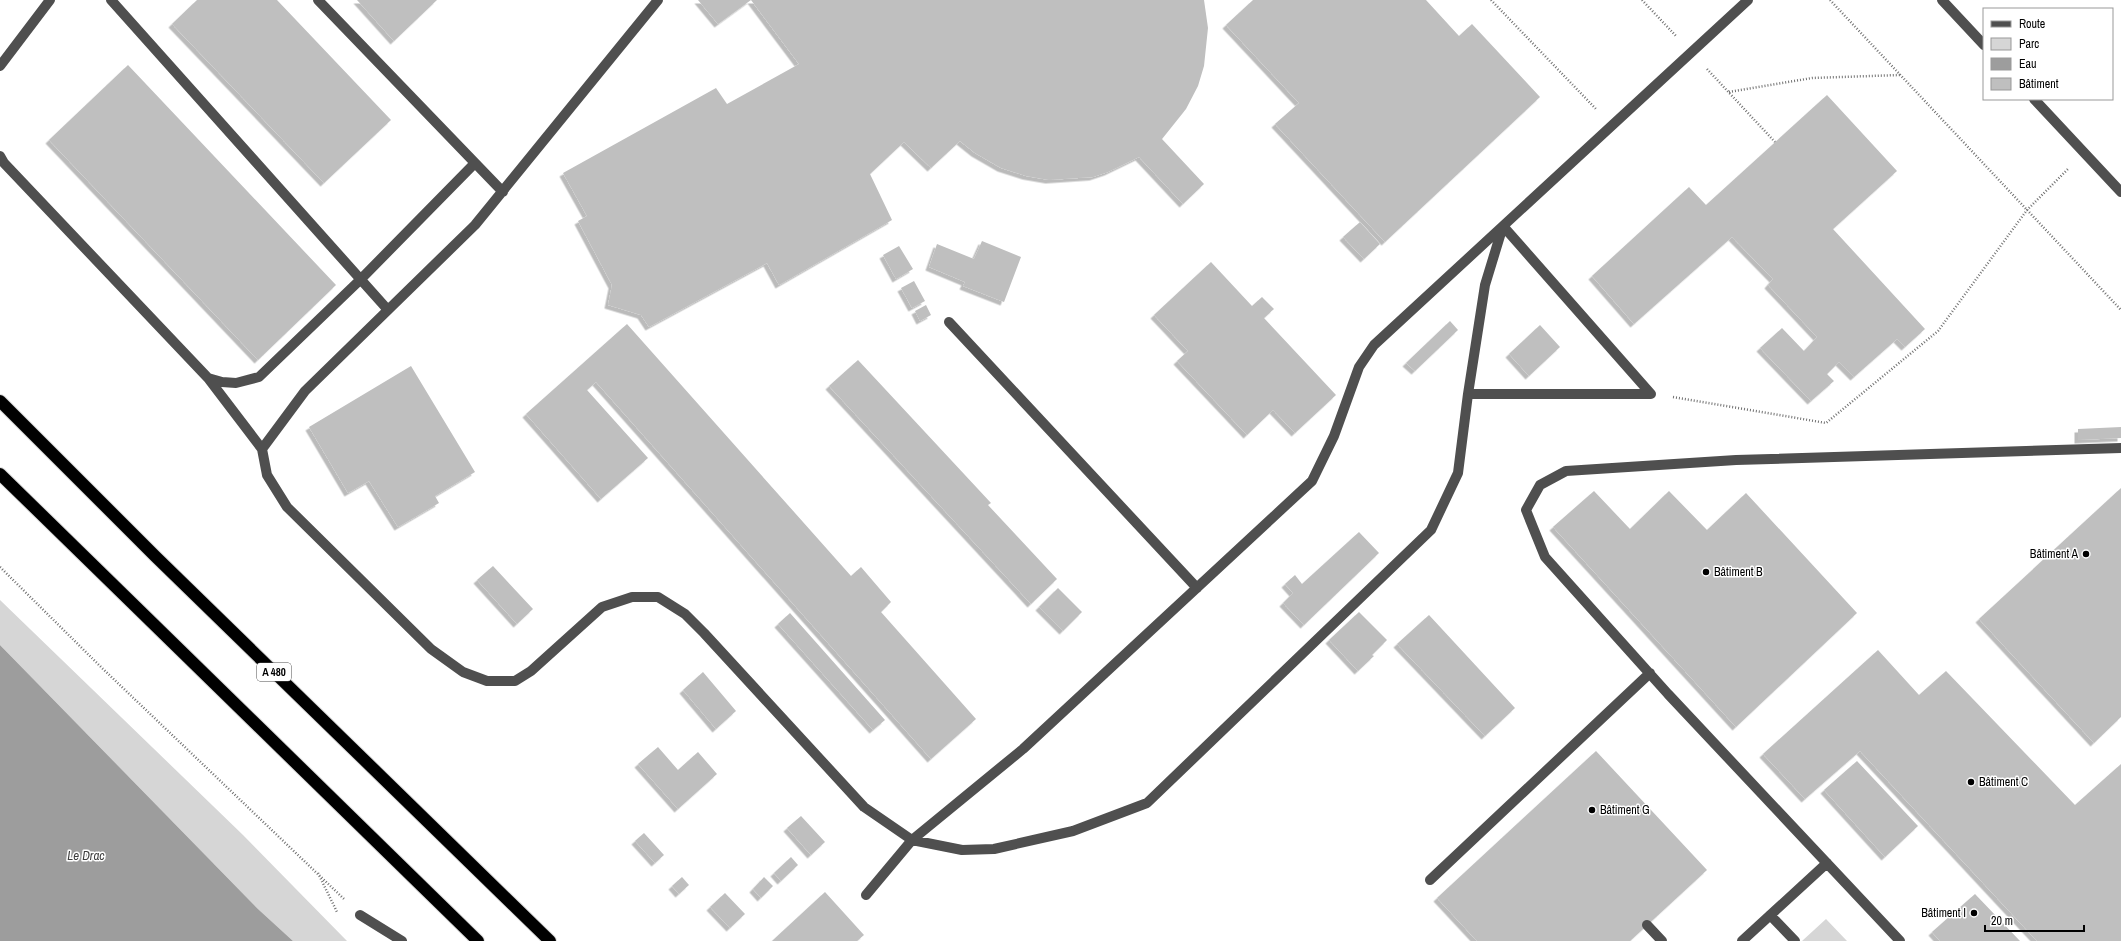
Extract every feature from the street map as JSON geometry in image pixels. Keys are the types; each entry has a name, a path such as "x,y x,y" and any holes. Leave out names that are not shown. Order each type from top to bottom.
{"highway":[{"name":"A 480","path":"0,401 168,568 550,941"},
{"path":"0,474 478,941"}],"street":[{"path":"0,66 50,0"},
{"path":"111,0 388,310"},
{"path":"318,0 503,192"},
{"path":"262,449 305,391 475,225 658,0"},
{"path":"866,895 912,840 1023,750 1312,481 1334,436 1359,367 1374,345 1748,0"},
{"path":"1942,0 1983,44"},
{"path":"2035,100 2120,191"},
{"path":"0,156 4,163 208,378 262,449 267,475 287,507 431,649 463,672 487,681 515,681 531,671 602,607 632,597 658,597 685,614 704,633 864,807 912,840 962,850 994,849 1073,831 1147,803 1431,530 1458,473 1468,394 1485,285 1503,226"},
{"path":"208,378 222,382 236,383 259,377 360,280 475,163"},
{"path":"1503,226 1650,394"},
{"path":"948,322 1197,588"},
{"path":"1468,394 1650,394"},
{"path":"1900,941 1650,674 1545,557 1526,510 1540,485 1566,471 1736,460 2121,448"},
{"path":"1430,880 1650,674"},
{"path":"1742,941 1827,864"},
{"path":"360,915 402,941"},
{"path":"1770,915 1795,941"},
{"path":"1647,925 1662,941"}],"path":[{"path":"1491,0 1612,126"},
{"path":"1642,0 1775,142"},
{"path":"1830,0 2121,310"},
{"path":"1729,92 1812,78 1900,75"},
{"path":"1650,394 1826,423 1938,331 2027,210 2084,152"},
{"path":"0,567 102,668 317,871 360,915"}],"green space":[{"path":"0,600 243,835 347,941 293,941 258,909 0,645"},
{"path":"1826,919 1847,941 1802,941"}],"water":[{"name":"Le Drac","path":"0,645 258,909 293,941 0,941"}],"building":[{"path":"197,0 277,0 391,120 324,183 172,24"},
{"path":"357,0 437,0 394,41"},
{"path":"698,0 751,0 718,24"},
{"path":"751,0 1204,0 1208,28 1204,66 1198,86 1186,109 1162,139 1204,184 1183,204 1139,157 1108,172 1093,177 1049,180 1026,176 1001,168 975,153 960,141 931,168 904,142 870,174 892,220 779,285 767,263 649,327 641,315 608,305 612,285 578,221 587,216 563,173 716,88 727,104 799,64"},
{"path":"1253,0 1426,0 1459,36 1472,24 1540,97 1385,242 1275,124 1299,103 1226,25"},
{"path":"128,65 336,285 258,360 49,140"},
{"path":"1827,95 1897,171 1833,229 1925,329 1905,347 1897,339 1854,377 1839,362 1827,374 1834,381 1811,401 1760,348 1782,328 1804,351 1817,337 1768,285 1773,279 1732,237 1634,324 1592,276 1689,187 1706,205"},
{"path":"1360,222 1380,244 1364,259 1343,237"},
{"path":"982,241 1021,257 1004,302 963,286 965,282 929,267 937,244 974,259"},
{"path":"899,246 913,269 896,279 883,255"},
{"path":"1211,262 1252,306 1262,297 1274,309 1264,318 1336,395 1295,433 1273,410 1247,435 1177,361 1188,351 1154,315"},
{"path":"914,281 925,301 912,308 901,288"},
{"path":"926,305 931,315 920,321 915,311"},
{"path":"1450,321 1458,330 1415,371 1406,363"},
{"path":"627,324 851,576 861,567 891,602 881,612 976,719 931,759 596,382 587,390 648,458 601,499 526,414"},
{"path":"1540,325 1560,347 1529,376 1509,354"},
{"path":"858,360 991,503 988,505 1057,579 1031,604 829,386"},
{"path":"411,366 475,472 435,496 439,503 398,527 369,481 348,493 309,427"},
{"path":"2121,427 2121,438 2078,440 2078,429"},
{"name":"Bâtiment A","path":"2121,488 2121,717 2094,743 1979,619"},
{"name":"Bâtiment B","path":"1594,491 1630,529 1669,491 1707,530 1746,493 1857,613 1736,727 1553,527"},
{"path":"1359,532 1379,553 1304,625 1283,603 1293,593 1285,584 1295,575 1302,584"},
{"path":"493,566 533,609 517,624 477,580"},
{"path":"1058,588 1082,612 1063,631 1039,607"},
{"path":"1359,612 1387,640 1372,655 1374,656 1358,671 1329,640"},
{"path":"790,613 885,720 873,730 778,624"},
{"path":"1429,615 1515,708 1485,736 1397,644"},
{"name":"Bâtiment C","path":"1878,650 1919,695 1946,671 2075,805 2121,764 2121,941 2037,941 1860,751 1805,799 1763,754"},
{"path":"703,672 736,711 716,729 683,690"},
{"path":"658,747 678,770 698,752 717,774 678,809 638,764"},
{"name":"Bâtiment G","path":"1596,751 1707,870 1630,941 1477,941 1437,898"},
{"path":"1857,761 1918,826 1885,857 1824,790"},
{"path":"801,816 825,842 811,855 787,828"},
{"path":"644,833 664,855 655,863 635,841"},
{"path":"791,857 798,865 781,881 774,873"},
{"path":"682,877 689,885 679,894 672,886"},
{"path":"764,877 773,886 761,898 753,889"},
{"path":"825,892 864,935 857,941 772,941"},
{"path":"725,893 745,914 730,928 710,907"},
{"name":"Bâtiment I","path":"1975,894 2020,941 1940,941 1932,932"}],"place":[{"name":"Bâtiment A","path":"2086,554"},
{"name":"Bâtiment B","path":"1706,572"},
{"name":"Bâtiment C","path":"1971,782"},
{"name":"Bâtiment G","path":"1592,810"},
{"name":"Bâtiment I","path":"1974,913"}]}
